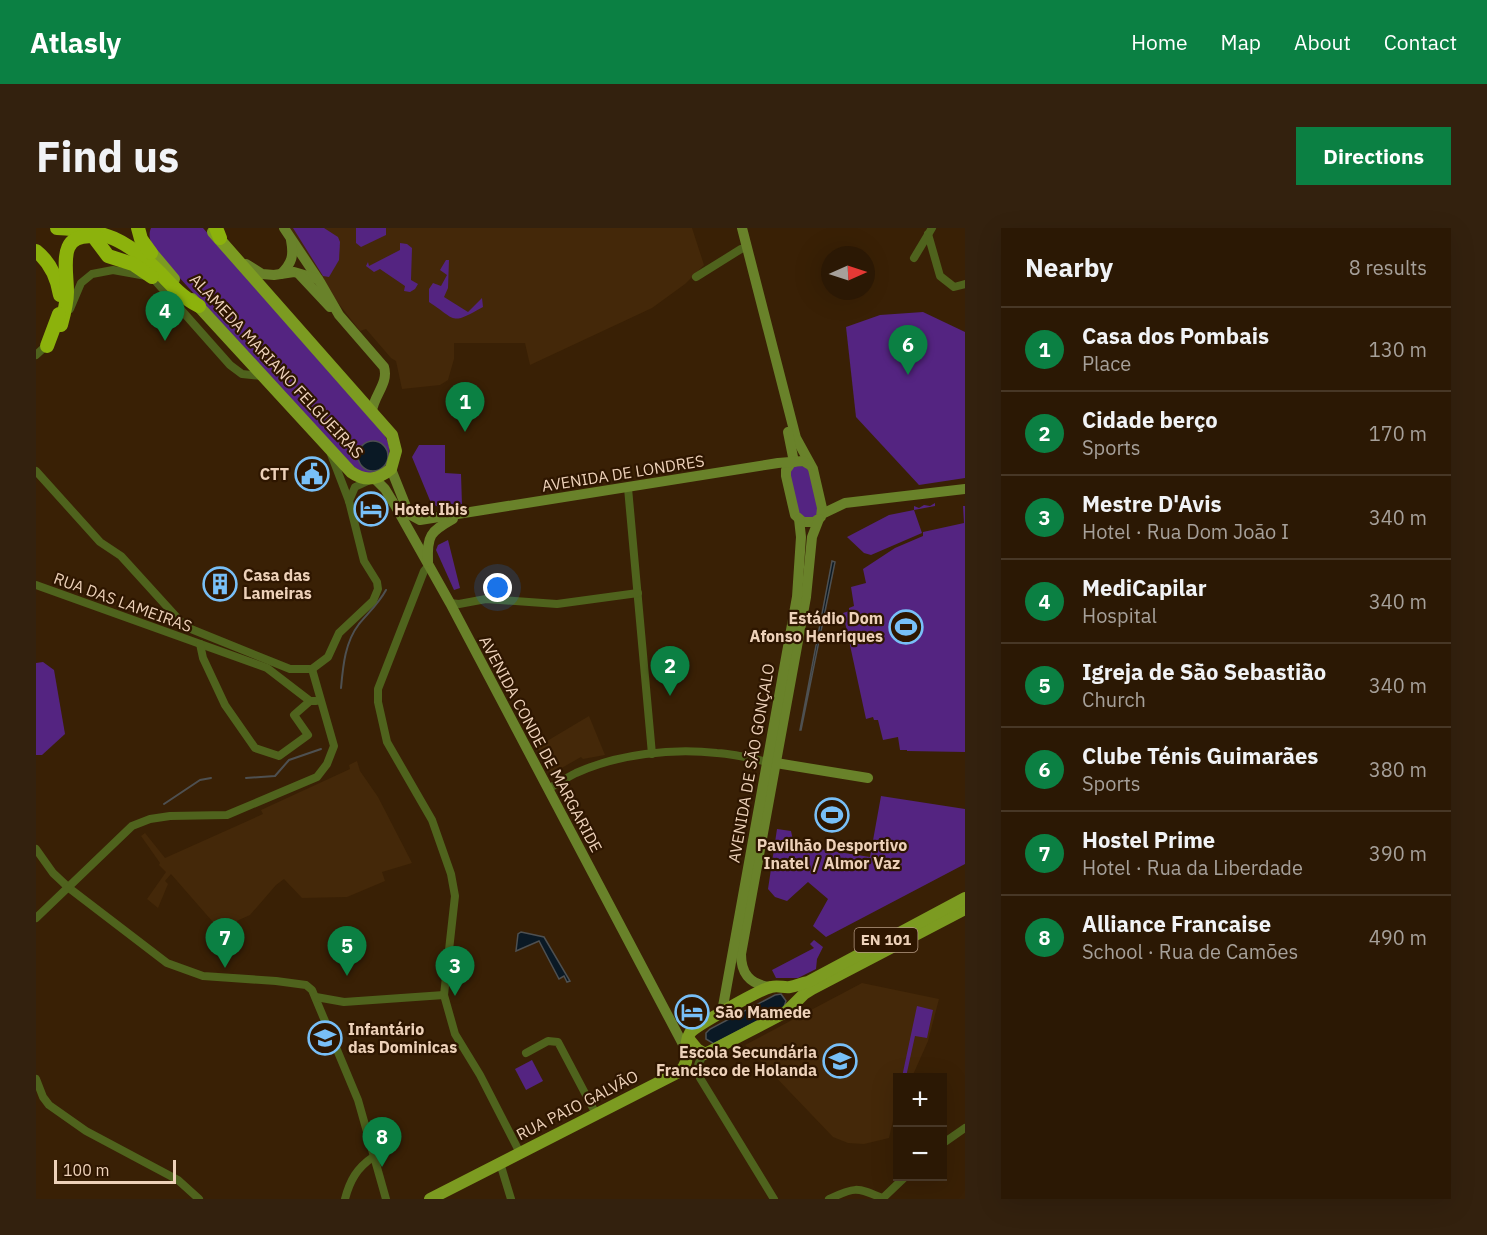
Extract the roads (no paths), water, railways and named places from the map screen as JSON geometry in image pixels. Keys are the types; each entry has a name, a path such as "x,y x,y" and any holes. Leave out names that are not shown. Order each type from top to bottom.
{"highway":[{"path":"57,228 86,229 102,233 129,247 149,262 186,300 199,306"},
{"path":"138,228 141,239 151,253"},
{"path":"61,325 67,300 64,260 68,247 77,239 87,236 98,237 129,247"},
{"path":"96,240 108,256 133,264 152,278"},
{"path":"36,251 50,265 60,293 60,311 41,350"}],"main road":[{"name":"ALAMEDA MARIANO FELGUEIRAS","path":"144,228 145,240 151,253 345,467 356,476 374,478"},
{"path":"209,228 218,233 273,302 387,429 394,440 395,457 391,469 374,478"},
{"name":"EN 101","path":"769,987 789,988 808,982 965,898"},
{"name":"EN 101","path":"705,1054 786,1012 812,989 965,909"},
{"path":"705,1054 687,1044 690,1033 722,1012 769,987"},
{"path":"789,988 794,1004"},
{"name":"RUA PAIO GALVÃO","path":"430,1199 679,1072 687,1060 687,1044"}],"street":[{"path":"735,228 790,440 789,459 778,463"},
{"path":"742,228 796,438 813,469 820,497 820,516"},
{"path":"914,258 930,231"},
{"path":"930,231 940,276 954,287 965,284"},
{"path":"281,274 292,262 293,253 287,232"},
{"path":"287,232 339,315"},
{"path":"696,277 741,249"},
{"path":"236,256 257,273 268,275 294,272 318,279"},
{"path":"41,350 61,325 81,283 92,273 113,270 152,278 230,365 242,374 262,376"},
{"path":"300,274 384,367 387,375 374,400 372,411"},
{"name":"AVENIDA DE SÃO GONÇALO","path":"769,987 754,984 748,980 741,963 741,954 797,597 801,537 799,519 795,515 786,476 786,470 792,462 790,440"},
{"path":"36,471 100,542 121,556 186,626 290,669 312,669 328,657 339,633 373,601 378,589 377,582 364,561 349,501 330,450"},
{"name":"AVENIDA DE LONDRES","path":"391,469 399,494 409,514 420,520 778,463 803,461 810,465"},
{"path":"349,501 356,487 374,478"},
{"name":"AVENIDA CONDE DE MARGARIDE","path":"374,478 391,498 429,565 675,1028 687,1044"},
{"path":"628,488 652,754"},
{"path":"820,497 845,503 965,489"},
{"path":"799,519 809,523 845,503"},
{"name":"AVENIDA DE LONDRES","path":"429,565 428,541 433,531 461,515"},
{"name":"AVENIDA DE SÃO GONÇALO","path":"722,1012 806,597 812,537 820,516"},
{"path":"429,565 424,571 378,689 378,702 387,742 432,820 451,874 455,896 444,995 454,1034 480,1075 520,1153"},
{"name":"RUA DAS LAMEIRAS","path":"36,585 267,668 310,701"},
{"path":"450,603 459,604 486,599 557,604 638,593"},
{"path":"201,644 203,658 225,705 255,748 279,756 308,735 294,716 310,701 321,701"},
{"path":"36,918 132,826 150,819 170,816 226,815 316,777 327,764 334,746 312,669"},
{"path":"548,789 577,773 603,763 684,751 718,753 868,777"},
{"path":"36,849 53,873 69,888 167,963 203,976 306,985 312,990 358,1100 386,1199"},
{"path":"316,997 344,1002 444,995"},
{"path":"526,1053 548,1041 558,1042 596,1114"},
{"path":"705,1054 698,1064 700,1078 774,1199"},
{"path":"36,1078 43,1097 49,1105 86,1131 177,1180 199,1199"},
{"path":"947,1141 965,1128"},
{"path":"345,1199 351,1179 362,1164 373,1157"},
{"path":"500,1163 511,1199"},
{"path":"829,1199 850,1189 860,1188 882,1199 901,1181"}],"water":[{"path":"373,441 384,445 388,456 384,467 373,471 362,467 358,456 362,445"},
{"path":"832,561 835,562 800,730"},
{"path":"521,932 544,937 570,981 567,982 564,976 559,979 539,941 516,951 518,934"},
{"path":"781,994 786,1001 784,1007 714,1044 706,1039 706,1033 710,1029"}],"waterway":[{"path":"341,688 344,663 354,631 386,590"},
{"path":"246,778 275,776 289,760 321,749"},
{"path":"164,804 200,780 211,778"}],"place":[{"name":"MediCapilar","path":"165,341"},
{"name":"Clube Ténis Guimarães","path":"908,375"},
{"name":"Casa dos Pombais","path":"465,432"},
{"name":"CTT","path":"312,474"},
{"name":"Hotel Ibis","path":"371,509"},
{"name":"Casa das Lameiras","path":"220,584"},
{"name":"Estádio Dom Afonso Henriques","path":"906,627"},
{"name":"Cidade berço","path":"670,696"},
{"name":"Pavilhão Desportivo Inatel / Almor Vaz","path":"832,815"},
{"name":"Hostel Prime","path":"225,968"},
{"name":"Igreja de São Sebastião","path":"347,976"},
{"name":"Mestre D'Avis","path":"455,996"},
{"name":"São Mamede","path":"692,1012"},
{"name":"Infantário das Dominicas","path":"325,1038"},
{"name":"Escola Secundária Francisco de Holanda","path":"840,1061"},
{"name":"Alliance Francaise","path":"382,1167"}]}
